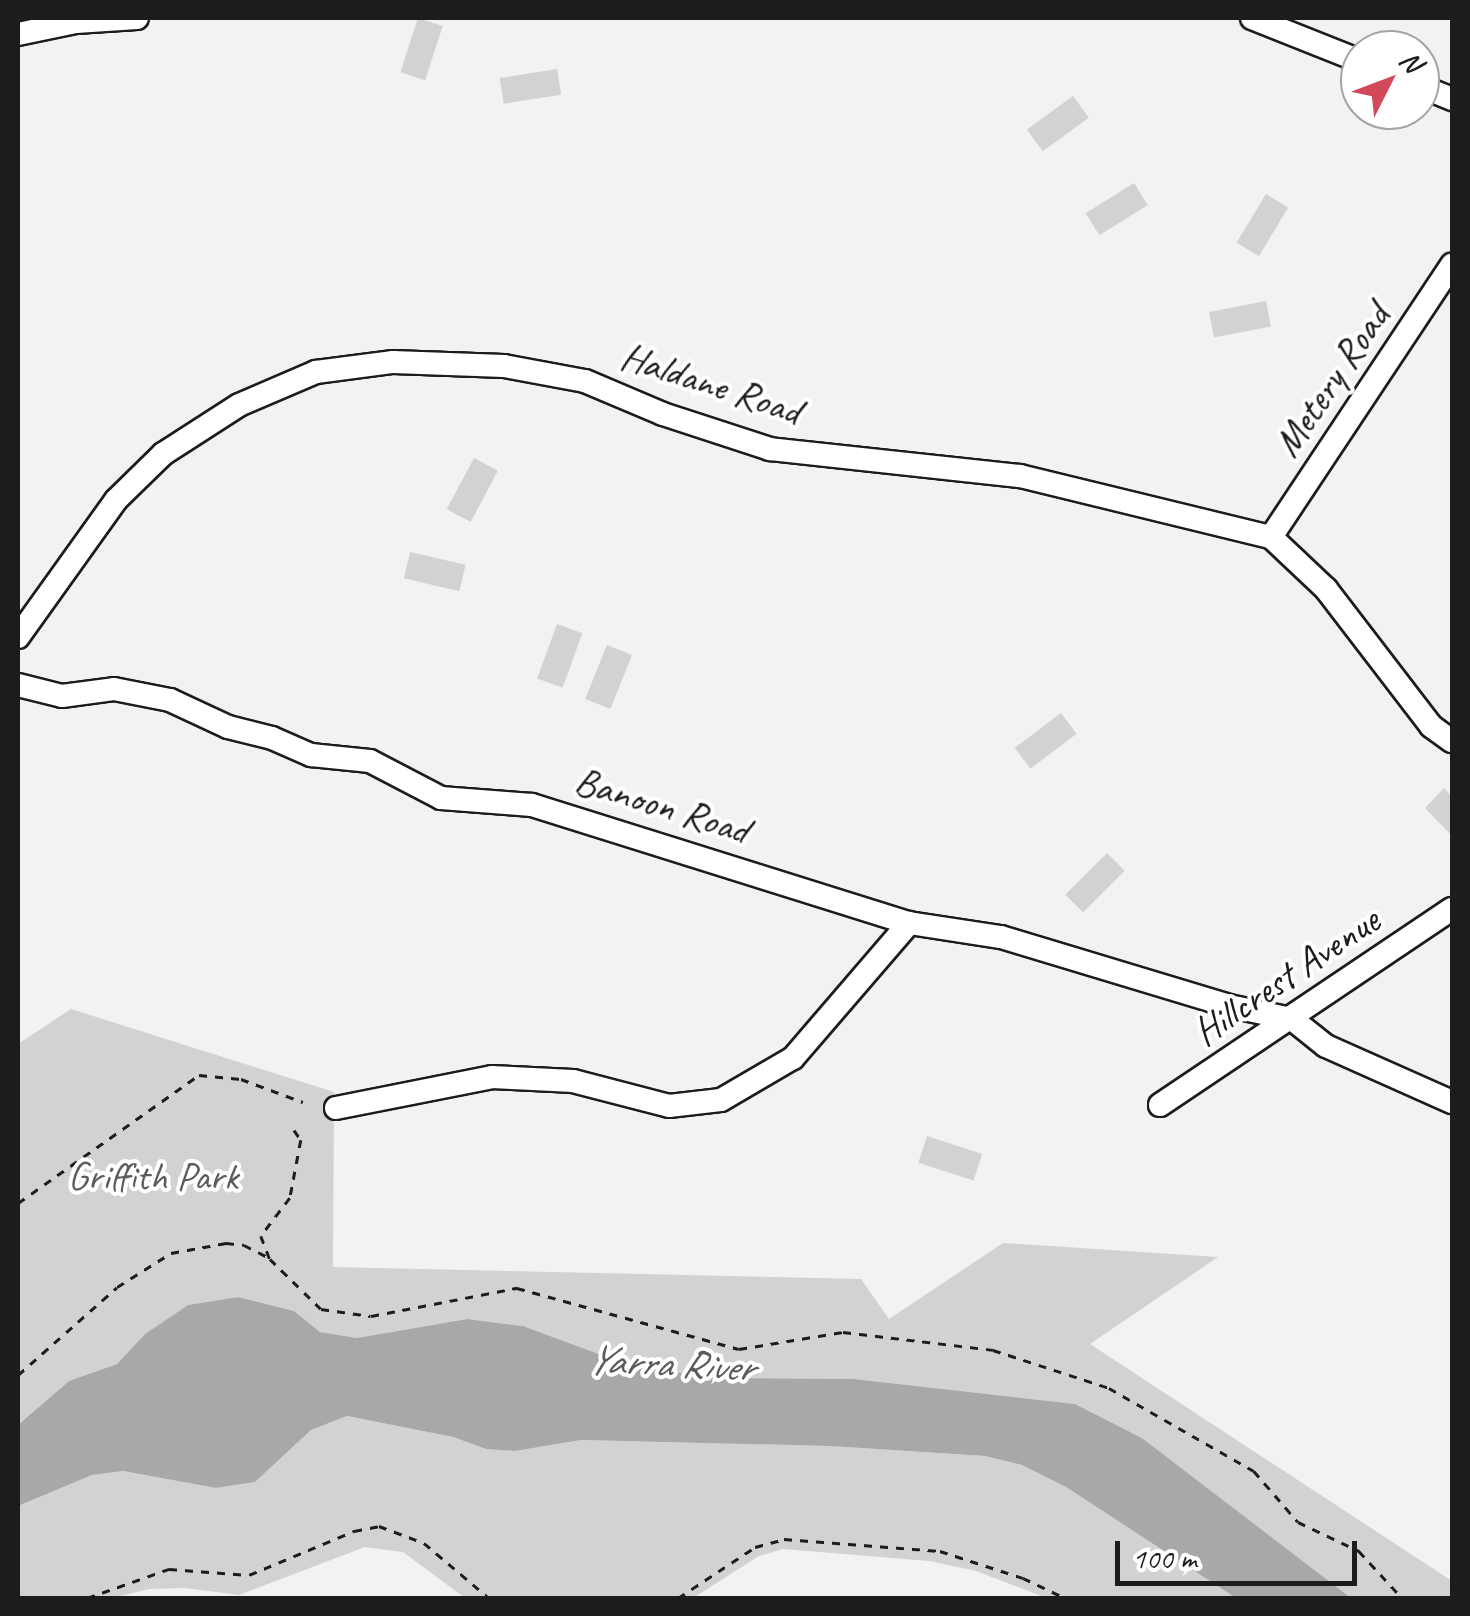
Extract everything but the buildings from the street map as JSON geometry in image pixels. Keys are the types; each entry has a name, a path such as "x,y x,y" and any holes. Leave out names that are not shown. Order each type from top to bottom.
{"street":[{"path":"18,34 76,22 137,18"},
{"path":"1252,18 1340,53"},
{"name":"Metery Road","path":"1271,538 1452,265"},
{"name":"Haldane Road","path":"18,637 116,500 163,454 238,405 316,372 393,362 504,366 584,382 664,414 770,448 1020,476 1271,538 1326,588 1431,726 1452,741"},
{"name":"Banoon Road","path":"18,684 62,696 114,690 170,700 228,727 272,738 311,756 370,761 440,798 532,804 908,923 1001,937 1229,1006 1292,1019"},
{"name":"Hillcrest Avenue","path":"1160,1105 1452,909"},
{"path":"336,1108 492,1077 573,1081 669,1106 721,1100 793,1058 908,923"},
{"path":"1292,1019 1326,1046 1452,1102"}],"path":[{"path":"18,1203 198,1075 240,1079 303,1102"},
{"path":"270,1258 261,1236 290,1198 302,1140 294,1130"},
{"path":"18,1375 117,1287 171,1253 226,1243 244,1245 270,1258 321,1310 371,1316 517,1288 740,1350 843,1332 993,1350 1109,1388 1254,1471 1298,1522 1359,1550 1402,1598"},
{"path":"87,1598 169,1568 249,1574 354,1531 379,1526 424,1542 489,1598"},
{"path":"678,1598 755,1547 784,1539 940,1551 1022,1578 1064,1598"}],"green space":[{"path":"418,18 443,26 425,80 400,72"},
{"path":"557,69 561,95 504,104 500,78"},
{"path":"1073,96 1089,118 1043,151 1027,130"},
{"path":"1134,183 1148,205 1099,235 1086,213"},
{"path":"1266,194 1288,207 1259,256 1237,243"},
{"path":"1266,301 1271,327 1214,338 1209,312"},
{"path":"474,458 498,471 471,522 447,509"},
{"path":"410,552 466,565 459,591 404,578"},
{"path":"557,624 582,633 563,688 537,679"},
{"path":"607,645 632,655 610,709 585,699"},
{"path":"1061,713 1077,734 1030,769 1015,748"},
{"path":"1444,788 1452,797 1452,836 1425,808"},
{"path":"1107,853 1125,871 1083,912 1065,895"},
{"name":"Griffith Park","path":"71,1009 334,1092 333,1267 861,1279 889,1319 1003,1243 1218,1257 1090,1344 1452,1581 1452,1598 1351,1598 1142,1438 1075,1404 854,1379 712,1378 623,1363 523,1326 467,1319 357,1338 320,1332 294,1311 238,1297 188,1305 145,1334 117,1364 69,1381 18,1425 18,1044"},
{"path":"927,1136 982,1154 974,1181 918,1163"},
{"path":"347,1416 453,1437 486,1449 515,1451 581,1440 830,1446 985,1456 1022,1465 1066,1487 1236,1598 1047,1598 976,1571 929,1561 783,1549 759,1556 693,1598 465,1598 403,1552 365,1547 239,1595 185,1588 149,1589 113,1598 18,1598 18,1506 92,1475 123,1471 216,1488 255,1482 311,1430"}],"shaded area":[{"path":"238,1297 294,1311 320,1332 357,1338 467,1319 523,1326 623,1363 711,1378 854,1379 1075,1404 1142,1438 1351,1598 1236,1598 1066,1487 1022,1465 985,1456 830,1446 581,1440 515,1451 486,1449 453,1437 347,1416 311,1430 255,1482 216,1488 123,1471 92,1475 18,1506 18,1425 69,1381 117,1364 145,1334 188,1305"}],"water label":[{"name":"Yarra River","path":"670,1364"}]}
